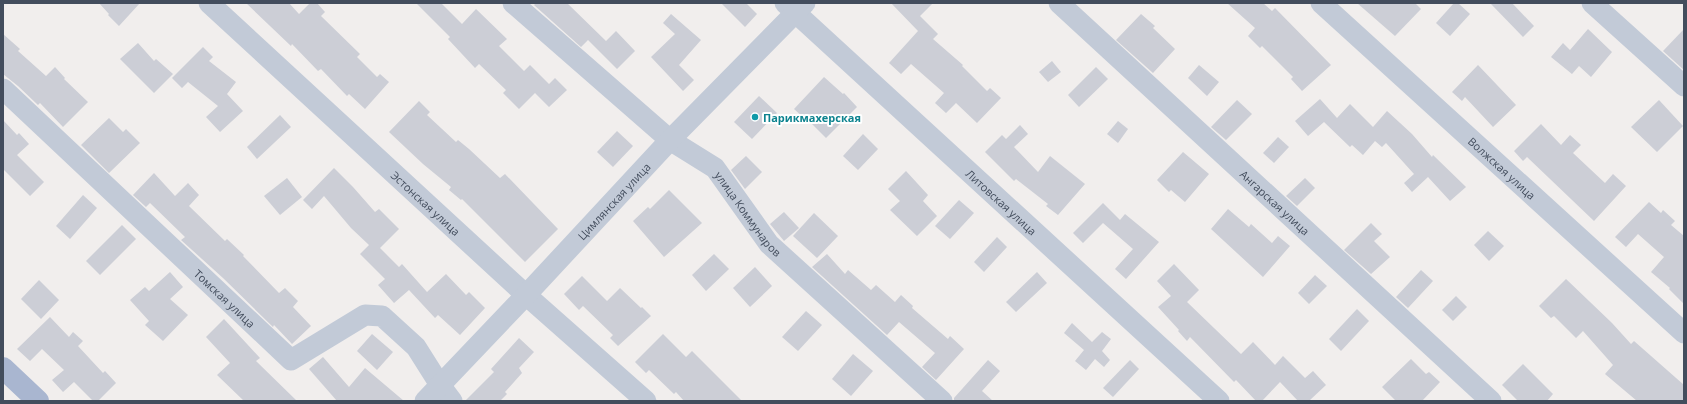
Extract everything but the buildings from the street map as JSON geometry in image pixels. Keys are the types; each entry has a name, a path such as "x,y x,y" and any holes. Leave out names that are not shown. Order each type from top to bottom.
{"main road":[{"path":"3,368 38,401"}],"street":[{"name":"Эстонская улица","path":"209,3 526,295 646,401"},
{"name":"улица Коммунаров","path":"513,3 670,140 715,168 768,244 942,401"},
{"name":"Ангарская улица","path":"1059,3 1491,401"},
{"name":"Волжская улица","path":"1321,3 1684,333"},
{"path":"1592,3 1684,86"},
{"name":"Цимлянская улица","path":"425,401 446,393 526,295 795,6"},
{"name":"Литовская улица","path":"795,6 1219,401"},
{"name":"Томская улица","path":"3,89 291,360 365,316 382,316 416,347 446,393"}],"place":[{"name":"Парикмахерская","path":"755,117"}]}
